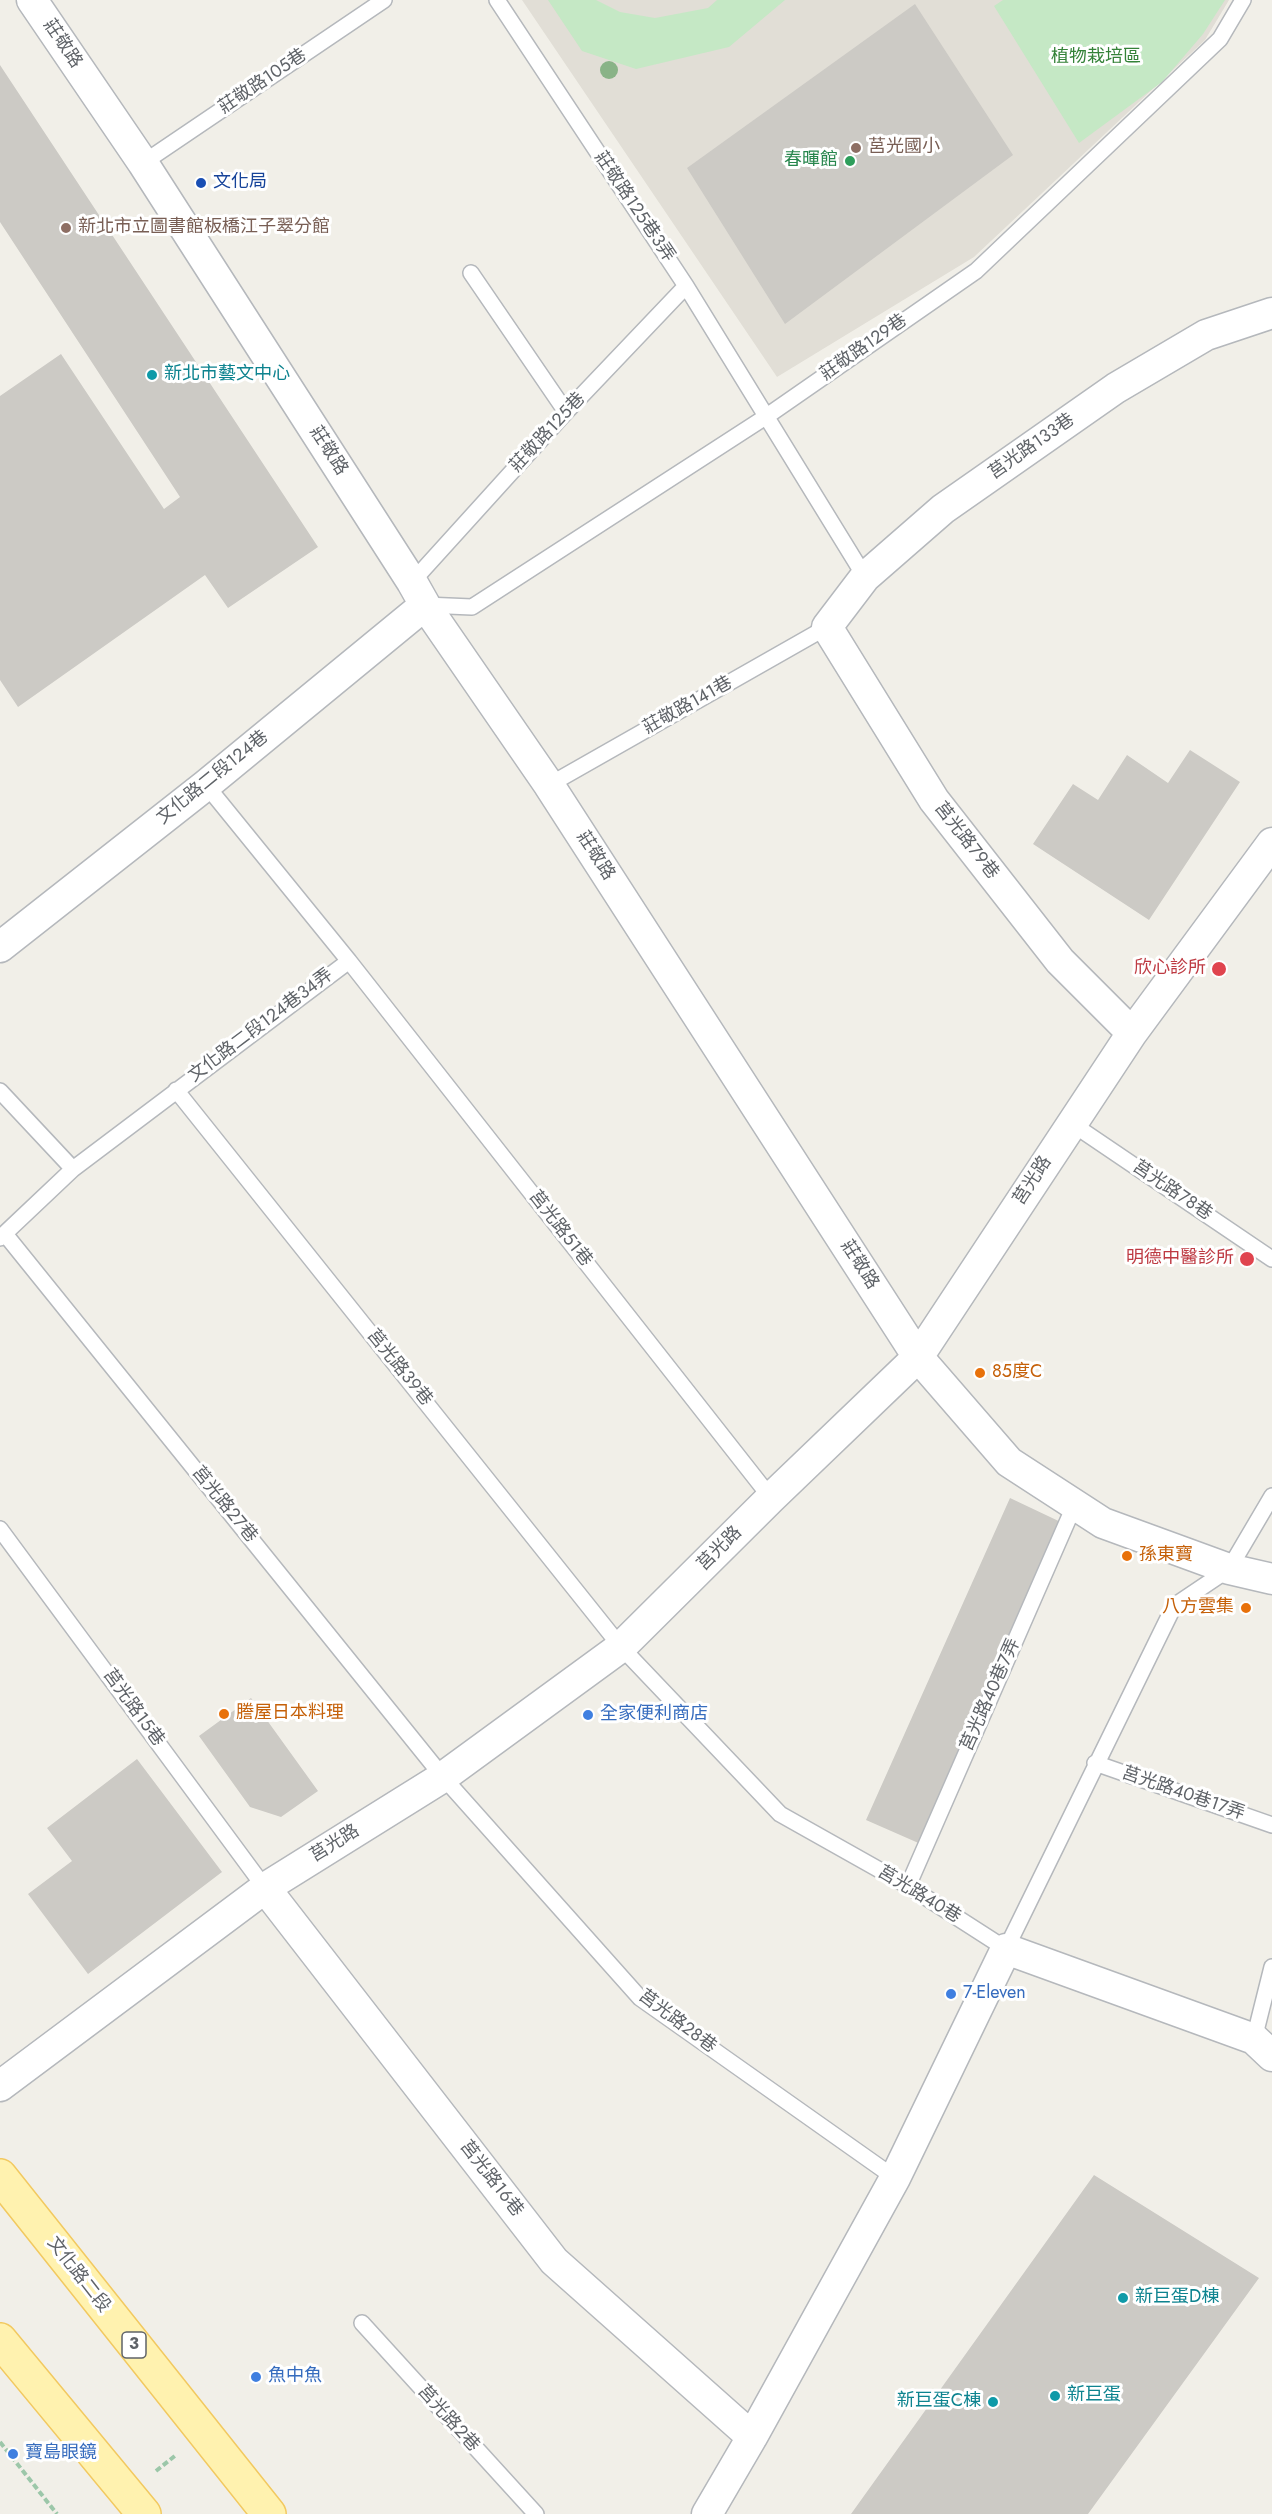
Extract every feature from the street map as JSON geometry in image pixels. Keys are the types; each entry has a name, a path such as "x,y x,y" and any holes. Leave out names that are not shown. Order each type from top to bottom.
{"main road":[{"name":"文化路二段","path":"0,2176 269,2514"},
{"path":"0,2340 136,2504"}],"street":[{"name":"莊敬路","path":"32,0 143,163 418,593 549,785 918,1357 1009,1462 1103,1523 1229,1569 1272,1579"},
{"name":"莒光路133巷","path":"827,627 865,577 943,509 1116,388 1206,335 1272,313"},
{"name":"文化路二段124巷","path":"0,947 206,784 418,593"},
{"name":"莒光路79巷","path":"827,627 934,800 1060,961 1132,1034"},
{"name":"莒光路","path":"0,2086 265,1887 442,1777 621,1647 771,1498 918,1357 1132,1034 1272,843"},
{"name":"莒光路16巷","path":"265,1887 554,2261 752,2437"},
{"name":"莒光路40巷","path":"1006,1948 1263,2048"},
{"path":"707,2514 895,2178 1006,1948"}],"lane":[{"name":"莊敬路105巷","path":"143,163 384,0"},
{"name":"莊敬路125巷3弄","path":"496,0 686,286 865,577"},
{"name":"莊敬路129巷","path":"418,593 472,607 767,416 976,271 1220,39 1243,0"},
{"path":"471,273 566,412"},
{"name":"莊敬路125巷","path":"418,593 566,412 686,286"},
{"name":"莊敬路141巷","path":"549,785 827,627"},
{"name":"文化路二段124巷34弄","path":"3,1236 73,1169 349,961 206,784"},
{"name":"莒光路51巷","path":"349,961 771,1498"},
{"name":"莒光路39巷","path":"176,1090 621,1647"},
{"path":"0,1091 73,1169"},
{"name":"莒光路78巷","path":"1071,1123 1272,1259"},
{"name":"莒光路27巷","path":"3,1236 442,1777"},
{"path":"1006,1948 1174,1606 1229,1569 1272,1496"},
{"name":"莒光路40巷7弄","path":"908,1886 1075,1504"},
{"name":"莒光路15巷","path":"0,1529 265,1887"},
{"name":"莒光路40巷","path":"621,1647 780,1814 908,1886 1006,1948"},
{"name":"莒光路40巷17弄","path":"1095,1763 1272,1825"},
{"name":"莒光路28巷","path":"442,1777 640,1998 895,2178"},
{"path":"1263,2048 1272,1967"},
{"name":"莒光路2巷","path":"362,2323 536,2514"}],"path":[{"path":"136,2504 203,2433"},
{"path":"0,2442 57,2514"}],"shaded area":[{"name":"莒光國小","path":"522,0 1229,0 1205,40 974,257 777,377"}],"green space":[{"path":"548,0 596,0 620,12 655,18 708,8 717,0 785,0 729,47 636,69 582,51"},
{"name":"植物栽培區","path":"1003,0 1225,0 1203,34 1162,82 1079,143 994,6"}],"building":[{"name":"春暉館","path":"915,4 1013,155 785,324 687,168"},
{"name":"新北市藝文中心","path":"0,65 318,547 228,608 205,575 18,707 0,680 0,396 61,354 164,509 180,497 0,222"},
{"path":"1190,750 1240,782 1149,920 1033,844 1073,784 1098,800 1127,755 1168,783"},
{"path":"1010,1498 1067,1525 923,1845 866,1820"},
{"path":"251,1698 318,1791 281,1817 250,1807 199,1736"},
{"path":"137,1759 222,1872 88,1974 28,1894 72,1861 47,1828"},
{"name":"新巨蛋","path":"1094,2175 1259,2278 1088,2514 851,2514"}],"place":[{"name":"莒光國小","path":"856,148"},
{"name":"春暉館","path":"850,161"},
{"name":"文化局","path":"201,183"},
{"name":"新北市立圖書館板橋江子翠分館","path":"66,228"},
{"name":"新北市藝文中心","path":"152,375"},
{"name":"欣心診所","path":"1219,969"},
{"name":"明德中醫診所","path":"1247,1259"},
{"name":"85度C","path":"980,1373"},
{"name":"孫東寶","path":"1127,1556"},
{"name":"八方雲集","path":"1246,1608"},
{"name":"謄屋日本料理","path":"224,1714"},
{"name":"全家便利商店","path":"588,1715"},
{"name":"7-Eleven","path":"951,1994"},
{"name":"新巨蛋D棟","path":"1123,2298"},
{"name":"魚中魚","path":"256,2377"},
{"name":"新巨蛋","path":"1055,2396"},
{"name":"新巨蛋C棟","path":"993,2402"},
{"name":"寶島眼鏡","path":"13,2454"}]}
